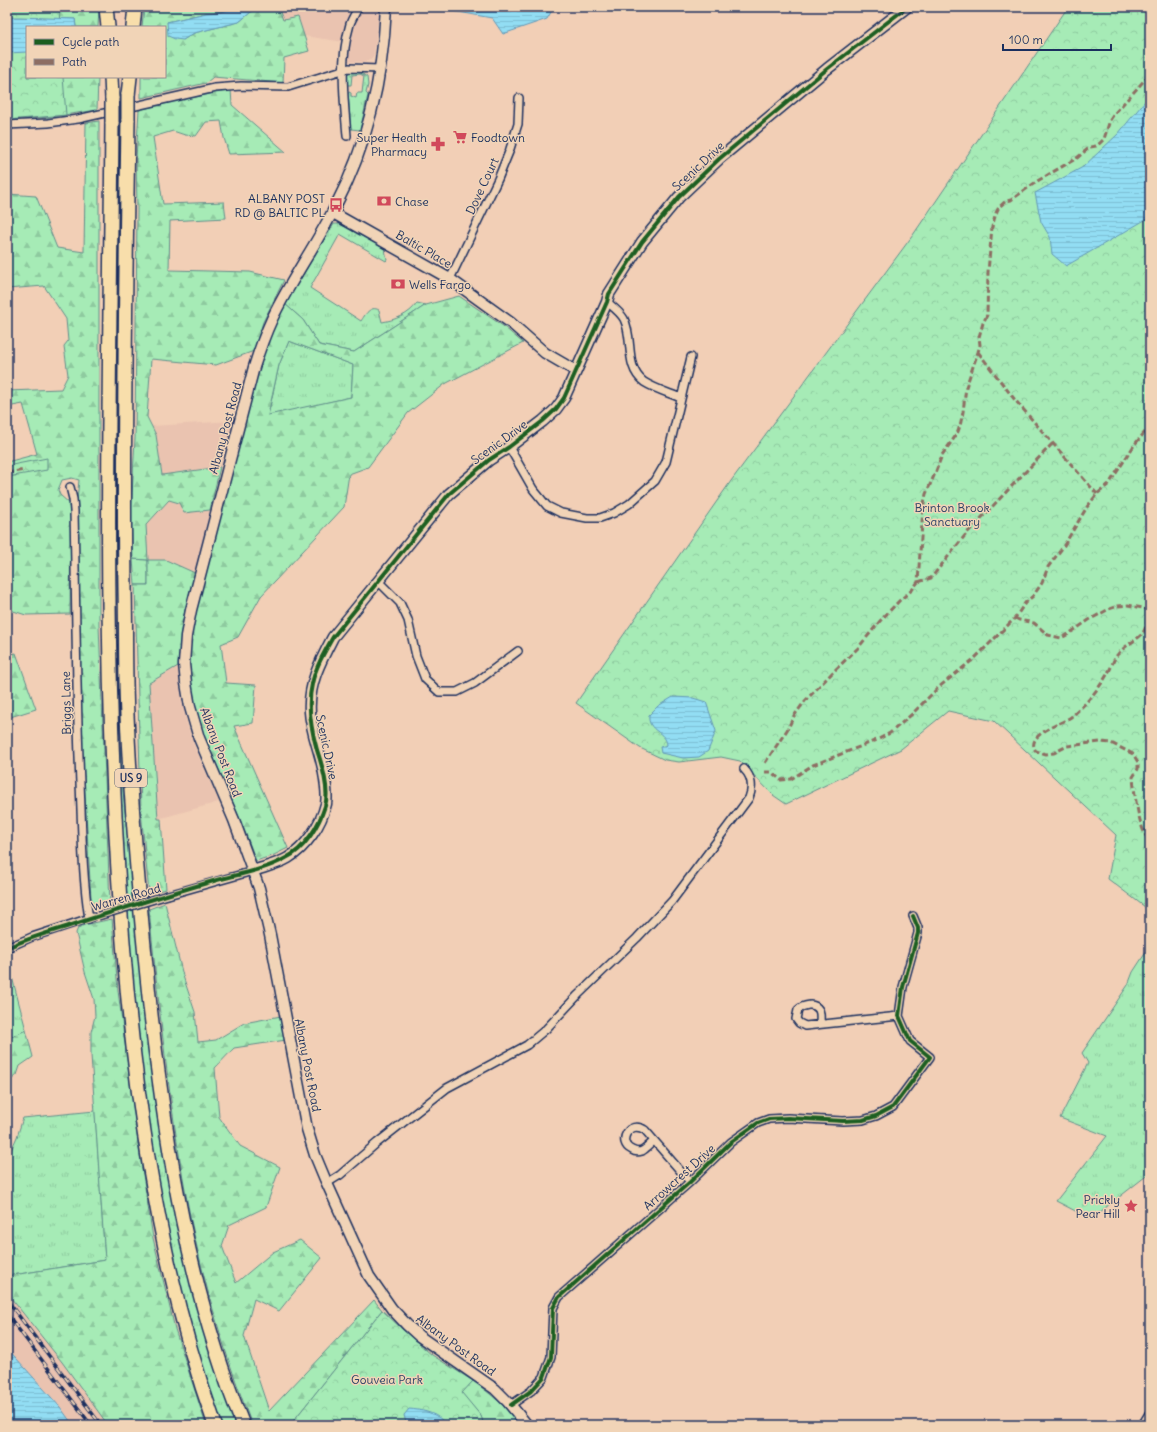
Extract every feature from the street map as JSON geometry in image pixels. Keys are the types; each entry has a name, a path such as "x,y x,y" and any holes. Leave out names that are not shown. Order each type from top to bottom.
{"highway":[{"path":"106,7 108,26"},
{"path":"112,7 113,26"},
{"path":"129,7 129,26"},
{"path":"133,26 135,7"},
{"name":"US 9","path":"112,78 109,492 110,710 122,935 136,1074 159,1223 176,1301 190,1352 215,1425"},
{"name":"US 9","path":"129,78 124,542 127,713 140,905 155,1043 178,1193 193,1264 205,1310 225,1378 243,1425"}],"main road":[{"name":"Albany Post Road","path":"386,7 380,69 372,108 361,144 333,213 277,309 260,347 191,610 186,636 184,664 185,677 195,726 253,871 261,895 308,1129 315,1155 366,1270 374,1285 392,1309 407,1325 419,1336 495,1389 511,1405 527,1425"},
{"name":"Scenic Drive","path":"253,871 287,858 308,840 326,805 323,766 313,732 310,710 312,683 323,656 333,637 450,494 489,460 543,422 556,409 564,398 607,302 609,294 642,242 679,197 719,159 826,69 907,7"},
{"name":"Baltic Place","path":"333,213 450,279 511,324 545,353 576,370"}],"street":[{"path":"347,136 343,70 351,22 358,7"},
{"path":"7,125 66,121 132,108 192,92 222,87 288,87 356,67 380,69"},
{"name":"Dove Court","path":"450,279 498,179 509,152 518,124 519,98"},
{"path":"607,302 624,319 628,330 629,348 636,374 644,382 681,398"},
{"path":"509,447 533,489 547,506 561,513 587,518 600,518 614,513 629,504 655,481 666,462 691,357"},
{"name":"Briggs Lane","path":"70,487 74,511 77,714 80,796 86,900 89,919"},
{"path":"378,581 400,603 408,620 416,656 425,680 439,692 457,692 476,683 518,651"},
{"path":"327,1183 340,1175 383,1138 448,1088 527,1045 546,1029 672,901 749,798 751,779 744,769"},
{"name":"Warren Road","path":"7,948 32,937 98,916 253,871"},
{"path":"820,1024 900,1016 903,987 918,932 913,916"},
{"name":"Arrowcrest Drive","path":"511,1405 531,1391 544,1377 551,1357 553,1308 559,1297 690,1182 731,1142 758,1123 769,1119 788,1118 843,1121 864,1120 876,1116 893,1107 930,1057 910,1040 900,1016"},
{"path":"654,1141 690,1182"},
{"path":"1142,1425 1150,1412"}],"shaded area":[{"path":"278,7 380,7 374,55 366,62 349,62 348,57 351,43 304,36 298,17 283,20"},
{"path":"233,421 220,467 162,475 156,435 152,426"},
{"path":"169,500 179,503 184,513 210,510 195,573 166,560 148,560 146,525"},
{"path":"178,666 182,703 188,727 194,745 219,802 158,819 149,683"},
{"path":"7,1293 62,1362 108,1425 73,1425 60,1407 7,1348"}],"green space":[{"path":"7,7 99,7 98,26 76,26 75,19 20,17"},
{"path":"7,7 59,7 60,26 26,26 26,78 63,78 66,115 7,120"},
{"path":"144,7 238,7 221,12 206,13 167,22 183,40 194,33 239,22 257,7 278,7 283,20 298,17 309,51 284,58 283,83 213,77 206,83 141,98 141,78 166,78 166,26 142,26"},
{"name":"Brinton Brook Sanctuary","path":"1068,7 1150,7 1150,912 1108,879 1116,835 994,721 948,711 901,749 786,804 773,795 740,761 721,757 679,762 665,760 640,748 576,703 731,481 913,235"},
{"path":"7,53 26,76 26,78 98,78 97,110 51,117 7,120"},
{"path":"350,72 361,73 367,77 368,85 366,93 368,95 360,130 351,129 348,94 349,92 351,93 351,96 356,98 357,93 362,93 364,76 360,74 352,75 351,85 348,85 347,74"},
{"path":"231,90 232,105 286,152 229,154 221,121 206,122 196,136 185,135 173,131 153,137 163,204 224,202 226,218 170,221 169,270 250,272 284,280 263,322 254,351 216,365 151,359 147,417 156,435 162,475 220,467 210,510 184,513 179,503 169,500 146,525 148,560 133,559 131,516 135,438 136,159 139,110"},
{"path":"99,121 99,625 110,904 95,909 91,898 82,743 78,601 77,500 79,480 72,478 62,480 58,490 60,495 70,504 71,510 70,614 26,615 7,609 7,462 37,454 23,404 7,407 7,391 61,389 68,375 64,346 68,341 66,319 44,286 7,289 7,194 36,196 57,248 84,252 86,123"},
{"path":"334,224 340,224 385,249 387,260 386,261 340,234 310,288 361,321 368,311 373,309 379,310 382,322 392,320 406,314 417,303 426,305 354,352 319,345 303,320 285,304"},
{"path":"459,296 503,326 523,343 445,384 408,413 368,467 349,474 344,507 261,596 238,637 221,644 226,683 256,685 253,723 234,726 288,848 274,855 256,861 200,726 194,708 190,688 189,665 192,632 196,611 258,370 274,325 285,304 303,320 319,345 354,352 426,305","holes":["289,341 353,365 351,397 268,415 279,365"]},
{"path":"289,341 353,365 351,397 268,416 279,365"},
{"path":"47,458 47,470 7,477 7,466"},
{"path":"133,559 148,560 148,585 135,585"},
{"path":"148,560 166,560 195,573 182,622 178,666 149,683 158,819 161,819 166,889 149,893 141,811 135,585 148,585"},
{"path":"16,653 36,709 7,718 7,655"},
{"path":"117,746 120,746 138,945 161,1123 238,1425 220,1425 180,1296 147,1125 131,978"},
{"path":"165,903 183,976 195,1012 198,1042 216,1040 244,1023 281,1016 286,1040 234,1048 215,1068 219,1117 240,1146 280,1167 266,1207 229,1225 222,1246 236,1283 273,1252 300,1240 322,1258 279,1311 254,1299 244,1336 269,1411 374,1300 382,1310 290,1425 252,1425 221,1335 201,1266 193,1232 174,1124 152,940 149,909"},
{"path":"112,919 118,991 138,1143 153,1238 175,1329 206,1425 108,1425 62,1362 7,1293 7,1276 105,1260 91,1055 91,1032 95,1016 94,999 85,972 76,933 78,928 84,925"},
{"path":"1150,946 1150,1173 1091,1219 1056,1201 1107,1136 1060,1118 1088,1063 1082,1053 1128,985 1133,972"},
{"path":"7,958 26,1030 7,1039"},
{"path":"26,1030 33,1057 20,1066 17,1075 7,1083 7,1039"},
{"path":"95,1111 105,1260 7,1276 7,1159 17,1137 23,1118"},
{"name":"Gouveia Park","path":"382,1310 432,1355 473,1381 462,1393 481,1416 484,1425 290,1425"},
{"path":"473,1381 510,1412 520,1425 484,1425 481,1416 461,1393"}],"water":[{"path":"238,7 257,7 239,22 194,33 183,40 168,36 167,22 206,13 221,12"},
{"path":"442,7 554,7 547,19 503,34 492,18 447,10"},
{"path":"7,17 75,19 76,26 26,26 26,52 7,53"},
{"path":"1150,95 1150,217 1066,266 1052,254 1050,237 1041,222 1035,193 1083,167 1118,134"},
{"path":"673,697 693,698 706,702 716,731 708,751 699,757 683,758 661,753 660,747 667,745 666,740 651,725 649,715 658,706"},
{"path":"7,1348 60,1407 73,1425 7,1425"},
{"path":"409,1409 436,1415 443,1421 442,1425 422,1425 417,1422 406,1423 404,1415"}],"railway":[{"path":"7,1300 101,1425"},
{"path":"7,1314 91,1425"}],"marked path":[{"path":"765,763 805,701 858,648 880,621 912,590 918,582 923,508 926,494 942,455 957,434 960,426 966,387 978,352 980,345 979,337 987,315 988,272 992,227 999,207 1039,180 1077,158 1090,147 1096,146 1100,143 1104,139 1110,120 1114,114 1150,74"},
{"path":"978,352 1015,400 1097,494"},
{"path":"765,772 771,772 781,780 791,779 813,765 877,740 890,733 911,715 939,687 975,658 1015,618 1025,603 1033,596 1042,583 1048,567 1063,547 1087,507 1097,494 1109,484 1135,444 1150,426"},
{"path":"918,582 931,578 967,533 1053,443"},
{"path":"7,473 25,470"},
{"path":"1015,618 1034,623 1048,635 1061,638 1109,609 1128,605 1147,609 1150,608"},
{"path":"1147,609 1146,627 1143,632 1116,656 1109,671 1091,696 1071,717 1039,735 1035,740 1034,745 1036,751 1046,754 1054,753 1067,746 1100,742 1111,743 1133,754 1138,762 1138,769 1133,777 1138,811 1143,829 1150,841"}],"cycle path":[{"path":"7,948 39,935 126,907 217,880 261,869 293,854 305,843 319,821 325,806 327,793 325,778 311,725 310,700 315,672 333,637 449,494 489,460 509,447 556,409 564,398 607,302 609,294 642,242 679,197 719,159 827,69 907,7"},
{"path":"511,1405 531,1391 544,1377 551,1357 553,1308 559,1297 690,1182 731,1142 758,1123 769,1119 788,1118 843,1121 863,1120 876,1116 893,1107 930,1057 910,1041 899,1016 903,987 918,933 918,928 913,916"}],"place":[{"name":"Foodtown","path":"460,137"},
{"name":"Super Health Pharmacy","path":"438,144"},
{"name":"Chase","path":"384,201"},
{"name":"ALBANY POST RD @ BALTIC PL","path":"336,205"},
{"name":"Wells Fargo","path":"398,284"},
{"name":"Prickly Pear Hill","path":"1131,1206"}]}
